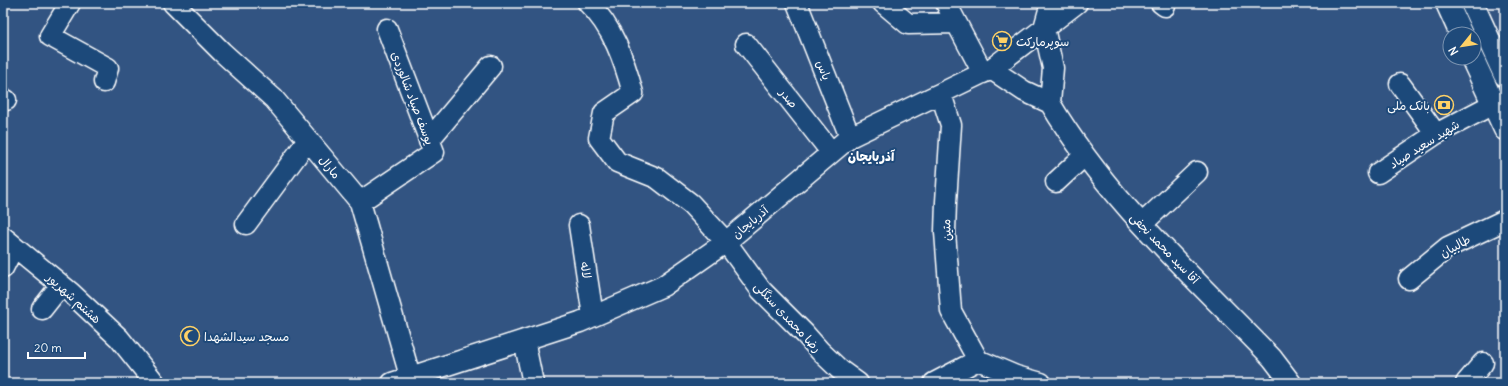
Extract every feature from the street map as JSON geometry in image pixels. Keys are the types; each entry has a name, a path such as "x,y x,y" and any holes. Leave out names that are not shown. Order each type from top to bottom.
{"main road":[{"path":"1447,3 1457,26"},
{"path":"1472,3 1505,75"},
{"path":"1476,66 1505,129"}],"street":[{"path":"70,3 50,36 108,68 104,82"},
{"name":"رضا محمدی سنگلی","path":"588,3 598,13 622,55 633,93 604,113 600,138 617,162 657,178 691,204 726,242 761,290 820,351 840,370 858,383"},
{"name":"یاس","path":"797,3 850,137"},
{"path":"883,3 908,24 956,23"},
{"path":"946,3 956,23 987,71 1050,103 1053,68 1044,28 1051,3"},
{"name":"آذربایجان","path":"399,381 594,316 663,286 726,242 850,137 987,71 1077,3"},
{"name":"مارال","path":"182,6 222,52 274,99 360,202 399,381"},
{"name":"یوسف صیاد شالوردی","path":"360,202 434,152 387,29"},
{"name":"صدر","path":"746,44 831,152"},
{"path":"429,140 491,66"},
{"path":"1400,84 1436,134"},
{"name":"متین","path":"941,94 951,125 946,202 951,311 978,360"},
{"name":"آقا سید محمد نجفی","path":"1050,103 1084,156 1122,203 1272,358 1291,383"},
{"name":"شهید سعید صیاد","path":"1378,173 1436,134 1493,104"},
{"path":"246,224 308,140"},
{"path":"1056,182 1084,156"},
{"path":"1142,224 1197,172"},
{"name":"طالبیان","path":"1409,279 1448,247 1505,220"},
{"name":"لاله","path":"579,225 594,316"},
{"path":"3,268 9,242"},
{"name":"هشتم شهریور","path":"9,242 61,285 119,338 155,383"},
{"path":"42,309 61,285"},
{"path":"524,340 533,383"},
{"path":"934,383 978,360 1016,376 1041,383"},
{"path":"1466,383 1483,363"}],"place":[{"name":"سوپرمارکت","path":"1002,41"},
{"name":"بانک ملی","path":"1444,105"},
{"name":"مسجد سیدالشهدا","path":"190,336"}],"district":[{"name":"آذربایجان","path":"871,156"}]}
